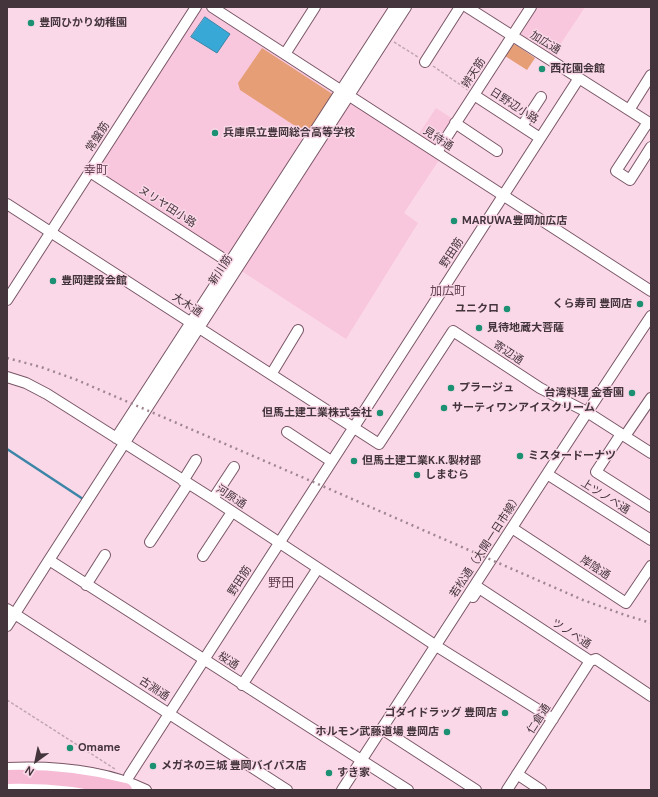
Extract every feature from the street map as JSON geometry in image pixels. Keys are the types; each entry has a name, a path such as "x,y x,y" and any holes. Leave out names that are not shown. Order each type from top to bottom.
{"highway":[{"path":"7,777 66,779 125,790"}],"street":[{"name":"常盤筋","path":"7,300 10,289 51,232 196,7"},
{"name":"見待通","path":"212,7 651,291"},
{"path":"285,54 315,7"},
{"name":"新川筋","path":"48,560 120,441 345,93 395,7"},
{"name":"新川筋","path":"345,93 406,7"},
{"path":"425,62 460,7"},
{"name":"加広通","path":"467,7 649,123"},
{"name":"辨天筋","path":"436,152 531,7"},
{"path":"629,110 651,75"},
{"name":"野田筋","path":"128,776 579,78"},
{"name":"日野辺小路","path":"474,95 540,138"},
{"path":"522,126 541,97"},
{"path":"455,123 497,151"},
{"path":"649,123 616,171 630,180 651,147"},
{"name":"ヌリヤ田小路","path":"90,172 230,263"},
{"name":"大木通","path":"7,204 354,427"},
{"name":"新川筋","path":"195,324 230,263 261,224"},
{"name":"若松通（大開一日市線）","path":"342,790 439,648 512,528 651,316"},
{"path":"272,374 298,330"},
{"name":"寄辺通","path":"354,427 379,444 453,331 540,388 587,412 651,453"},
{"name":"河原通","path":"7,377 26,383 186,482 439,648 552,719"},
{"path":"651,398 596,472 651,507"},
{"path":"287,432 332,461"},
{"path":"150,542 186,482 196,460"},
{"path":"213,499 234,467"},
{"name":"上ツノベ通","path":"547,474 651,540"},
{"path":"204,556 232,512"},
{"name":"岸陰通","path":"512,528 626,603 651,566"},
{"path":"86,584 105,555"},
{"path":"7,626 11,612 48,560"},
{"name":"桜通","path":"48,560 408,790"},
{"path":"242,685 318,568"},
{"name":"ツノベ通","path":"439,648 479,588 590,661 596,659 651,696"},
{"name":"古淵通","path":"11,612 287,790"},
{"name":"仁倉通","path":"507,790 590,661"},
{"path":"382,730 476,790"},
{"path":"7,768 52,768 76,771 116,779 146,790"},
{"path":"517,774 542,790"},
{"path":"7,786 80,790"}],"path":[{"path":"7,700 115,769"}],"shaded area":[{"name":"兵庫県立豊岡総合高等学校","path":"199,7 337,95 230,259 93,172"},
{"path":"538,7 585,7 552,57 522,37 521,34"},
{"path":"517,44 516,45 535,58 527,70 505,56 513,45"},
{"path":"262,48 334,95 309,135 240,90 238,83"},
{"name":"兵庫県立豊岡総合高等学校","path":"349,101 439,160 404,213 418,223 346,339 240,270"},
{"path":"436,108 453,119 437,144 433,145 418,135"}],"water":[{"path":"205,17 230,34 217,53 191,37"}],"waterway":[{"path":"7,449 83,499"}],"railway":[{"path":"7,358 41,367 77,380 583,600 651,623"}],"place":[{"name":"豊岡ひかり幼稚園","path":"31,23"},
{"name":"西花園会館","path":"542,69"},
{"name":"兵庫県立豊岡総合高等学校","path":"215,133"},
{"name":"MARUWA豊岡加広店","path":"454,221"},
{"name":"豊岡建設会館","path":"53,281"},
{"name":"くら寿司 豊岡店","path":"640,304"},
{"name":"ユニクロ","path":"507,309"},
{"name":"見待地蔵大菩薩","path":"479,328"},
{"name":"プラージュ","path":"451,388"},
{"name":"台湾料理 金香園","path":"632,393"},
{"name":"サーティワンアイスクリーム","path":"444,408"},
{"name":"但馬土建工業株式会社","path":"380,413"},
{"name":"ミスタードーナツ","path":"520,456"},
{"name":"但馬土建工業K.K.製材部","path":"354,461"},
{"name":"しまむら","path":"417,475"},
{"name":"ゴダイドラッグ 豊岡店","path":"505,713"},
{"name":"ホルモン武藤道場 豊岡店","path":"447,732"},
{"name":"Omame","path":"70,748"},
{"name":"メガネの三城 豊岡バイパス店","path":"153,766"},
{"name":"すき家","path":"329,773"}],"district":[{"name":"幸町","path":"96,171"},
{"name":"加広町","path":"448,292"},
{"name":"野田","path":"281,584"}]}
